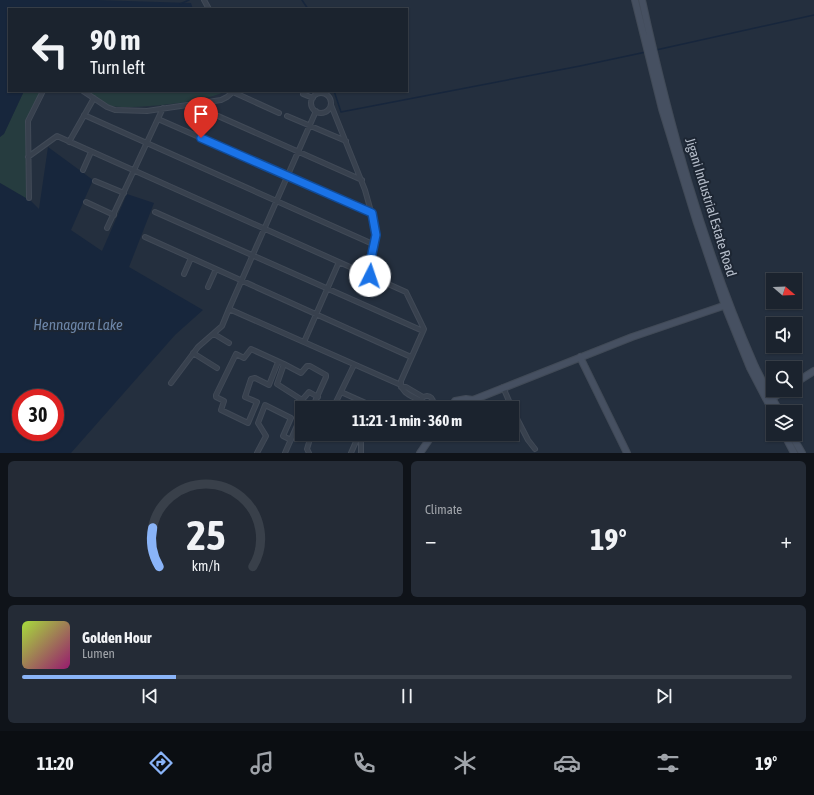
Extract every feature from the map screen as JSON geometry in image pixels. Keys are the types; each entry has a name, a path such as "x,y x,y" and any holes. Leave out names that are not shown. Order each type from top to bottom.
{"main road":[{"name":"Jigani Industrial Estate Road","path":"635,0 701,221 728,305 771,405"},
{"name":"Jigani Industrial Estate Road","path":"642,0 651,51"},
{"path":"455,401 466,399 473,400 632,337 728,305"},
{"path":"580,357 627,453"},
{"path":"802,379 814,371"},
{"path":"770,400 774,397"},
{"name":"Jigani Industrial Estate Road","path":"770,400 774,405"},
{"path":"420,453 428,441"},
{"path":"788,441 794,453"},
{"path":"795,441 802,453"}],"street":[{"path":"29,198 28,121 42,92"},
{"path":"85,92 112,110 147,111 221,100 234,92 279,113"},
{"path":"303,94 313,98"},
{"path":"331,105 325,112 316,111 312,107 313,98 316,95 324,94 330,98 331,105 362,180 376,230 375,245 370,263 370,276"},
{"path":"69,142 94,98"},
{"path":"191,104 362,180"},
{"path":"107,228 162,108"},
{"path":"171,383 194,353 224,323 316,111"},
{"path":"84,116 375,245"},
{"path":"287,116 347,142"},
{"path":"158,119 372,213"},
{"path":"28,157 57,136 406,292 424,329 411,357 401,386 403,392 421,401 423,397"},
{"path":"83,170 91,152"},
{"path":"94,181 124,193"},
{"path":"86,202 114,215"},
{"path":"155,212 423,331"},
{"path":"145,237 411,357"},
{"path":"184,274 191,258"},
{"path":"304,342 339,262"},
{"path":"208,287 216,269"},
{"path":"229,309 406,387 423,397 430,396 432,401"},
{"path":"214,334 229,343"},
{"path":"257,402 248,423 221,410 224,401 216,397 216,395 236,354 244,358 251,350 284,364 297,373 301,373 307,366 310,366 326,374 316,401"},
{"path":"194,353 216,368"},
{"path":"278,362 269,385 255,378 251,379 245,397 291,418 283,436 291,440"},
{"path":"284,364 277,384 302,400 309,392 318,397"},
{"path":"336,401 354,365"},
{"path":"503,387 509,401"},
{"path":"341,392 361,401"},
{"path":"257,453 266,436 258,423 265,405"},
{"path":"519,422 528,440 535,449"},
{"path":"285,453 295,429"},
{"path":"309,441 307,449 309,453"},
{"path":"351,453 356,441"},
{"path":"361,441 362,443 361,453"}],"green space":[{"path":"24,92 41,92 27,120 27,199 0,183 0,137 4,133"},
{"path":"89,92 223,92 204,99 152,106 111,106 99,100"}],"water":[{"path":"0,0 95,0 191,3 193,8 8,8 8,92 24,92 4,134 0,137"},
{"name":"Hennagara Lake","path":"48,147 93,180 71,230 102,251 127,194 154,203 129,267 203,310 175,335 71,453 0,453 0,183 31,201 39,209"}],"waterway":[{"path":"180,4 189,0"},
{"path":"302,0 307,8"},
{"path":"656,50 814,15"},
{"path":"334,92 341,112 646,52"}],"route":[{"path":"201,138 372,213 376,235 375,245 371,256 370,276"}]}
